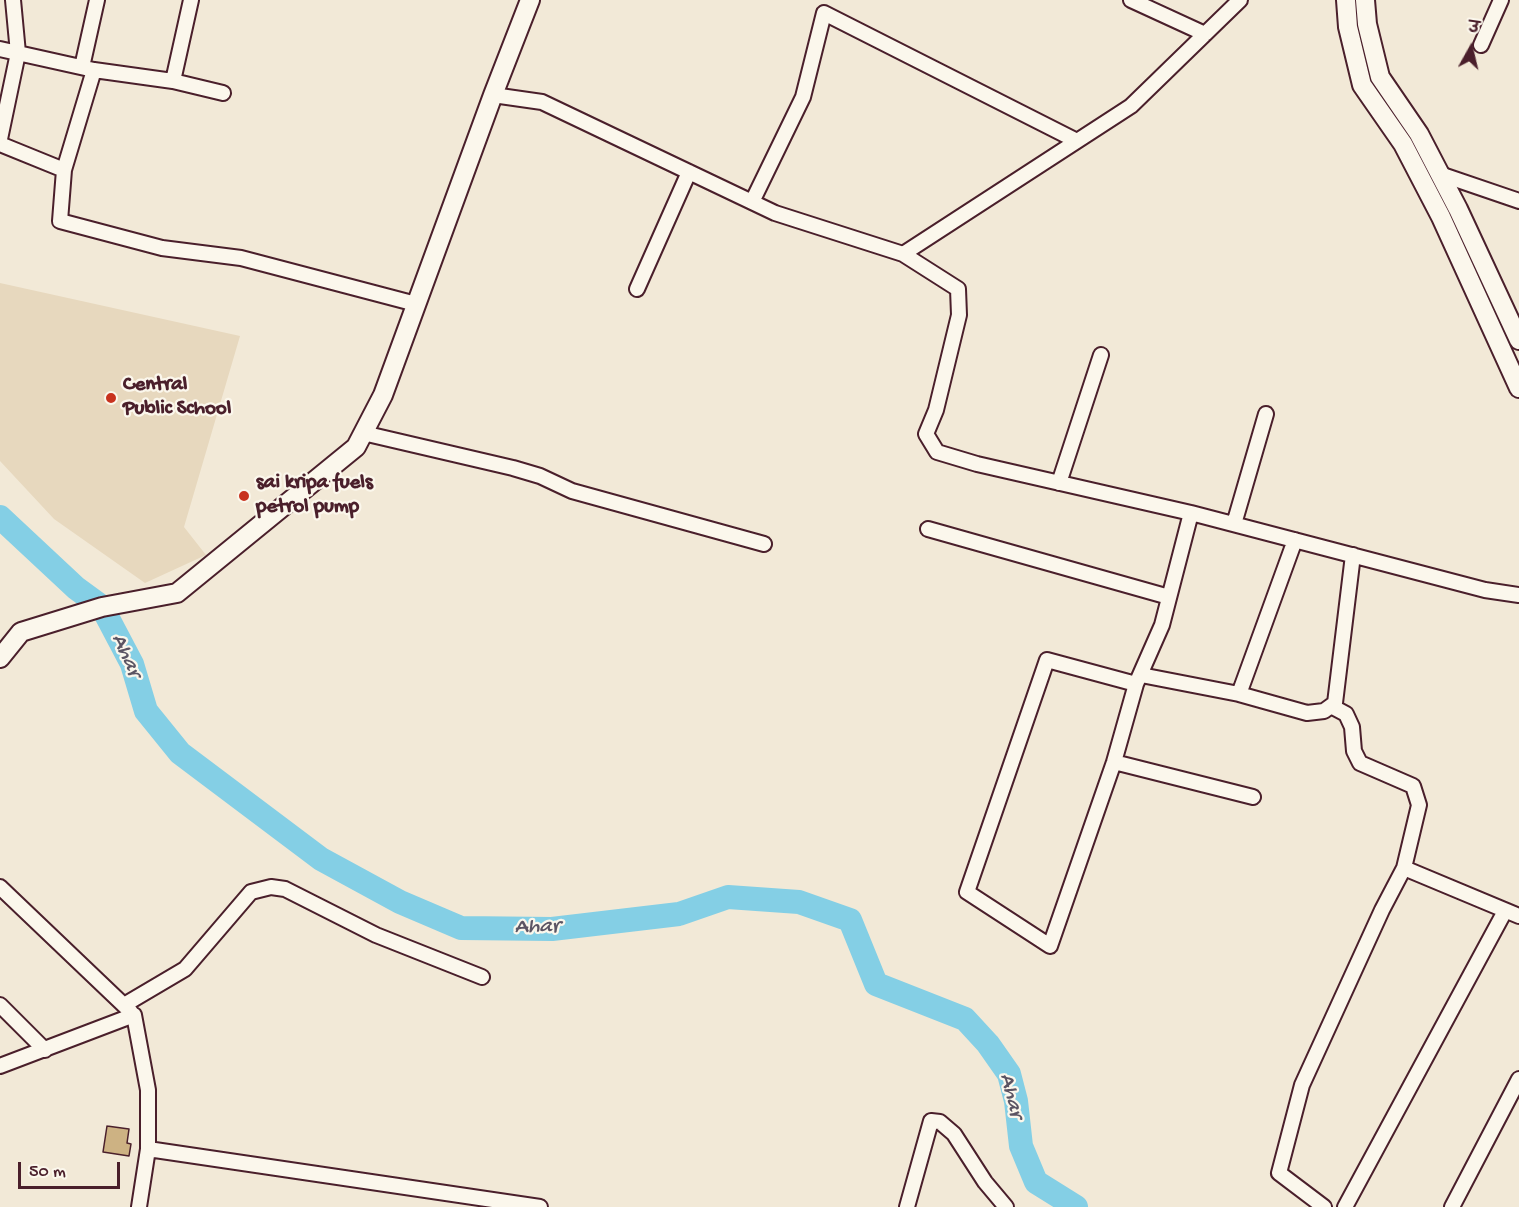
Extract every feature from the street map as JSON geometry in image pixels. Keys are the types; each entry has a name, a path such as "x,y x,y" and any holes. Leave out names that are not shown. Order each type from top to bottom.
{"street":[{"path":"0,139 18,53 13,0"},
{"path":"97,0 88,69 64,170 60,221 162,248 241,258 416,304"},
{"path":"173,81 191,0"},
{"path":"0,658 21,632 102,607 177,593 356,447 383,395 492,95 530,0"},
{"path":"903,254 1131,105 1240,0"},
{"path":"1346,0 1348,27 1362,85 1403,144 1441,217 1519,388"},
{"path":"1365,0 1367,24 1380,77 1419,134 1519,340"},
{"path":"1481,45 1501,0"},
{"path":"1135,1 1205,34"},
{"path":"752,202 803,97 827,6 1077,141"},
{"path":"0,49 88,69 173,81 223,93"},
{"path":"492,95 542,102 775,213 903,254 958,289 959,315 936,411 926,435 937,452 1191,513 1485,590 1519,594"},
{"path":"0,144 64,170"},
{"path":"638,289 689,172"},
{"path":"1440,174 1518,197"},
{"path":"1059,483 1101,356"},
{"path":"1234,524 1266,414"},
{"path":"363,433 513,468 540,476 572,491 764,544"},
{"path":"1191,513 1162,625 1139,679 1114,762 1050,946 967,891 1047,660 1139,679 1239,694 1306,713 1324,711 1335,703 1353,555"},
{"path":"928,529 1169,597"},
{"path":"1239,694 1295,540"},
{"path":"1324,1207 1279,1173 1302,1085 1382,910 1404,868 1419,805 1413,786 1360,763 1354,751 1352,727 1346,714 1331,706"},
{"path":"1114,762 1253,797"},
{"path":"1404,868 1519,916"},
{"path":"0,887 129,1010 148,1090 148,1149 138,1207"},
{"path":"0,1066 45,1050 129,1010 185,969 251,892 271,887 285,889 376,934 482,977"},
{"path":"1345,1207 1505,911"},
{"path":"0,1005 45,1050"},
{"path":"1452,1207 1517,1088"},
{"path":"907,1207 931,1121 940,1122 954,1134 985,1182 1006,1207"},
{"path":"148,1149 457,1201 540,1207"}],"shaded area":[{"name":"Central Public School","path":"0,283 240,336 184,527 206,555 145,583 54,519 0,461"}],"building":[{"path":"107,1126 129,1129 127,1143 131,1144 129,1156 103,1152"}],"waterway":[{"name":"Ahar","path":"0,517 76,588 102,607 132,664 146,711 180,753 321,859 400,902 461,928 552,929 679,914 728,897 799,902 850,920 876,984 965,1019 988,1044 1009,1074 1016,1101 1021,1146 1036,1182 1076,1207"}],"place":[{"name":"Central Public School","path":"111,398"},
{"name":"sai kripa fuels petrol pump","path":"244,496"}]}
